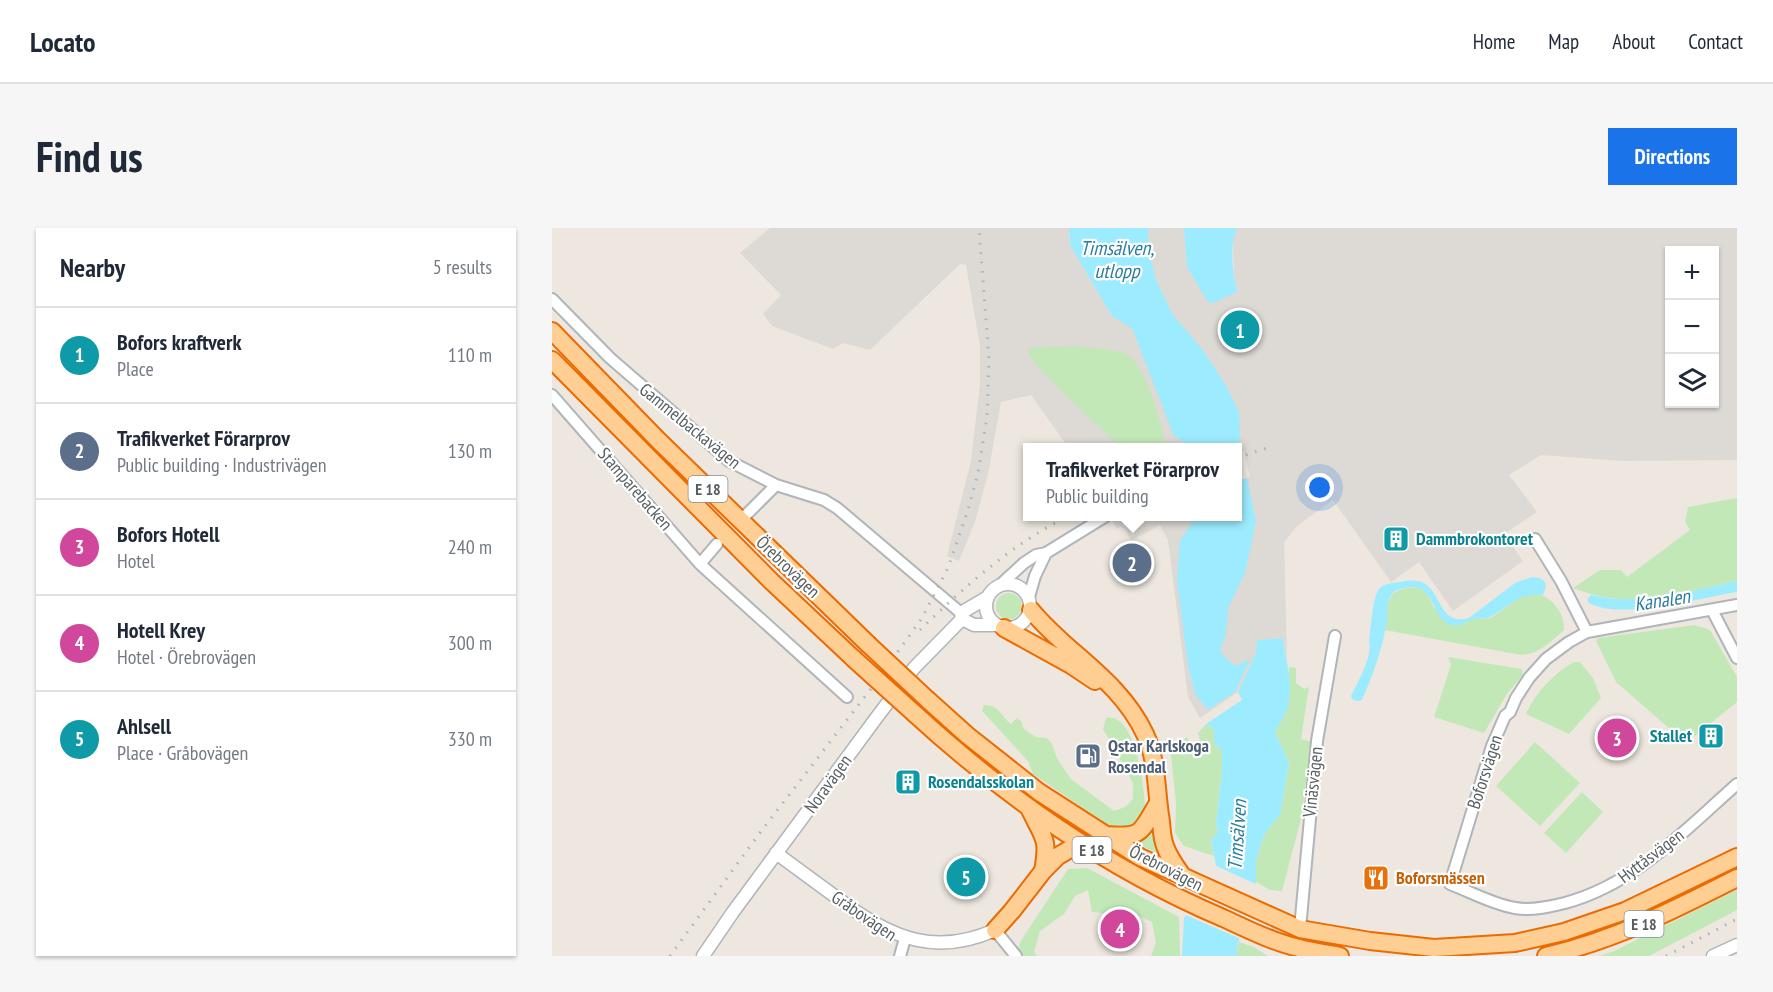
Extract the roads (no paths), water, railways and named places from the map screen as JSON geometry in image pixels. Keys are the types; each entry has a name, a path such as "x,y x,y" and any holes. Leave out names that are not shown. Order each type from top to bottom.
{"highway":[{"name":"Örebrovägen","path":"552,331 658,440 868,644 967,735 1013,772 1105,835 1140,857 1184,879 1299,929 1380,943 1434,948 1515,943 1564,932 1625,911 1737,856"},
{"name":"Örebrovägen","path":"552,360 771,581 978,770 1090,849 1176,898 1298,952 1340,956"},
{"path":"1030,603 1049,631 1101,675 1137,719 1153,753 1164,845 1184,879"},
{"path":"1000,627 1117,693"},
{"path":"1105,835 1130,837 1141,832 1158,804"},
{"path":"1029,808 1045,838 1047,849 1042,871"},
{"path":"995,930 1042,871 1066,850 1090,849"},
{"name":"E 18","path":"1546,956 1595,943 1629,930 1737,878"},
{"path":"1298,952 1299,929"}],"street":[{"name":"Gammelbackavägen","path":"552,299 610,358 711,447 748,472 776,485 824,500 837,508 961,616"},
{"name":"Stamparebacken","path":"552,395 700,564 847,697"},
{"path":"747,514 776,485"},
{"path":"1000,627 987,613 988,597 999,585 1036,555 1046,553 1098,521"},
{"path":"1535,540 1570,597 1587,632"},
{"path":"700,564 717,544"},
{"path":"961,616 974,625 1012,628 1023,623 1030,603 1035,576 1046,553"},
{"path":"999,585 1019,586 1030,603"},
{"name":"Noravägen","path":"703,956 776,853 914,669 961,616 988,597"},
{"name":"Boforsvägen","path":"1450,884 1492,746 1516,698 1529,678 1546,659 1587,632 1737,605"},
{"path":"1712,610 1737,658"},
{"name":"Vinäsvägen","path":"1299,929 1317,741 1335,636"},
{"name":"Hyttåsvägen","path":"1450,884 1515,908 1542,908 1577,900 1599,892 1642,867 1737,784"},
{"name":"Gråbovägen","path":"776,853 874,925 904,942 926,948 948,949 981,940 995,930"},
{"path":"995,930 1016,956"},
{"path":"900,956 904,942"},
{"path":"1713,956 1737,945"}],"water":[{"path":"1069,228 1148,228 1149,252 1156,280 1173,315 1203,350 1226,386 1239,412 1240,443 1185,443 1174,436 1132,328 1112,316 1070,245"},
{"name":"Timsälven, utlopp","path":"1184,228 1237,228 1232,251 1237,292 1213,303 1208,302 1187,267"},
{"path":"1242,455 1256,521 1245,573 1228,608 1226,633 1220,652 1235,666 1250,659 1235,692 1208,710 1195,694 1188,665 1177,582 1180,541 1193,521 1242,521"},
{"path":"1532,577 1540,578 1545,582 1543,595 1527,596 1516,600 1491,617 1475,619 1459,625 1451,625 1444,621 1421,589 1413,587 1394,592 1389,600 1383,640 1370,681 1362,700 1353,700 1351,696 1369,654 1374,604 1381,587 1401,582 1422,582 1434,593 1446,613 1459,619 1469,618 1515,583"},
{"name":"Kanalen","path":"1737,581 1737,592 1661,606 1619,610 1601,608 1588,602 1591,595 1615,599 1658,599"},
{"name":"Timsälven","path":"1283,638 1290,693 1284,717 1275,732 1289,763 1280,815 1264,835 1256,861 1256,882 1236,951 1238,956 1182,956 1184,918 1217,871 1211,839 1218,833 1216,822 1222,752 1214,742 1214,729 1206,724 1242,700 1238,692 1256,653 1257,640"}],"railway":[{"path":"670,956 759,834 877,681 922,618 948,568 978,473 987,417 989,359 979,228"},
{"path":"1242,456 1270,447"},
{"path":"920,630 990,567 1028,539 1059,521"},
{"path":"1666,956 1737,919"}],"place":[{"name":"Bofors kraftverk","path":"1240,330"},
{"name":"Dammbrokontoret","path":"1396,539"},
{"name":"Trafikverket Förarprov","path":"1132,563"},
{"name":"Stallet","path":"1711,736"},
{"name":"Bofors Hotell","path":"1617,738"},
{"name":"Qstar Karlskoga Rosendal","path":"1088,756"},
{"name":"Rosendalsskolan","path":"908,782"},
{"name":"Ahlsell","path":"966,877"},
{"name":"Boforsmässen","path":"1376,878"},
{"name":"Hotell Krey","path":"1120,929"}]}
